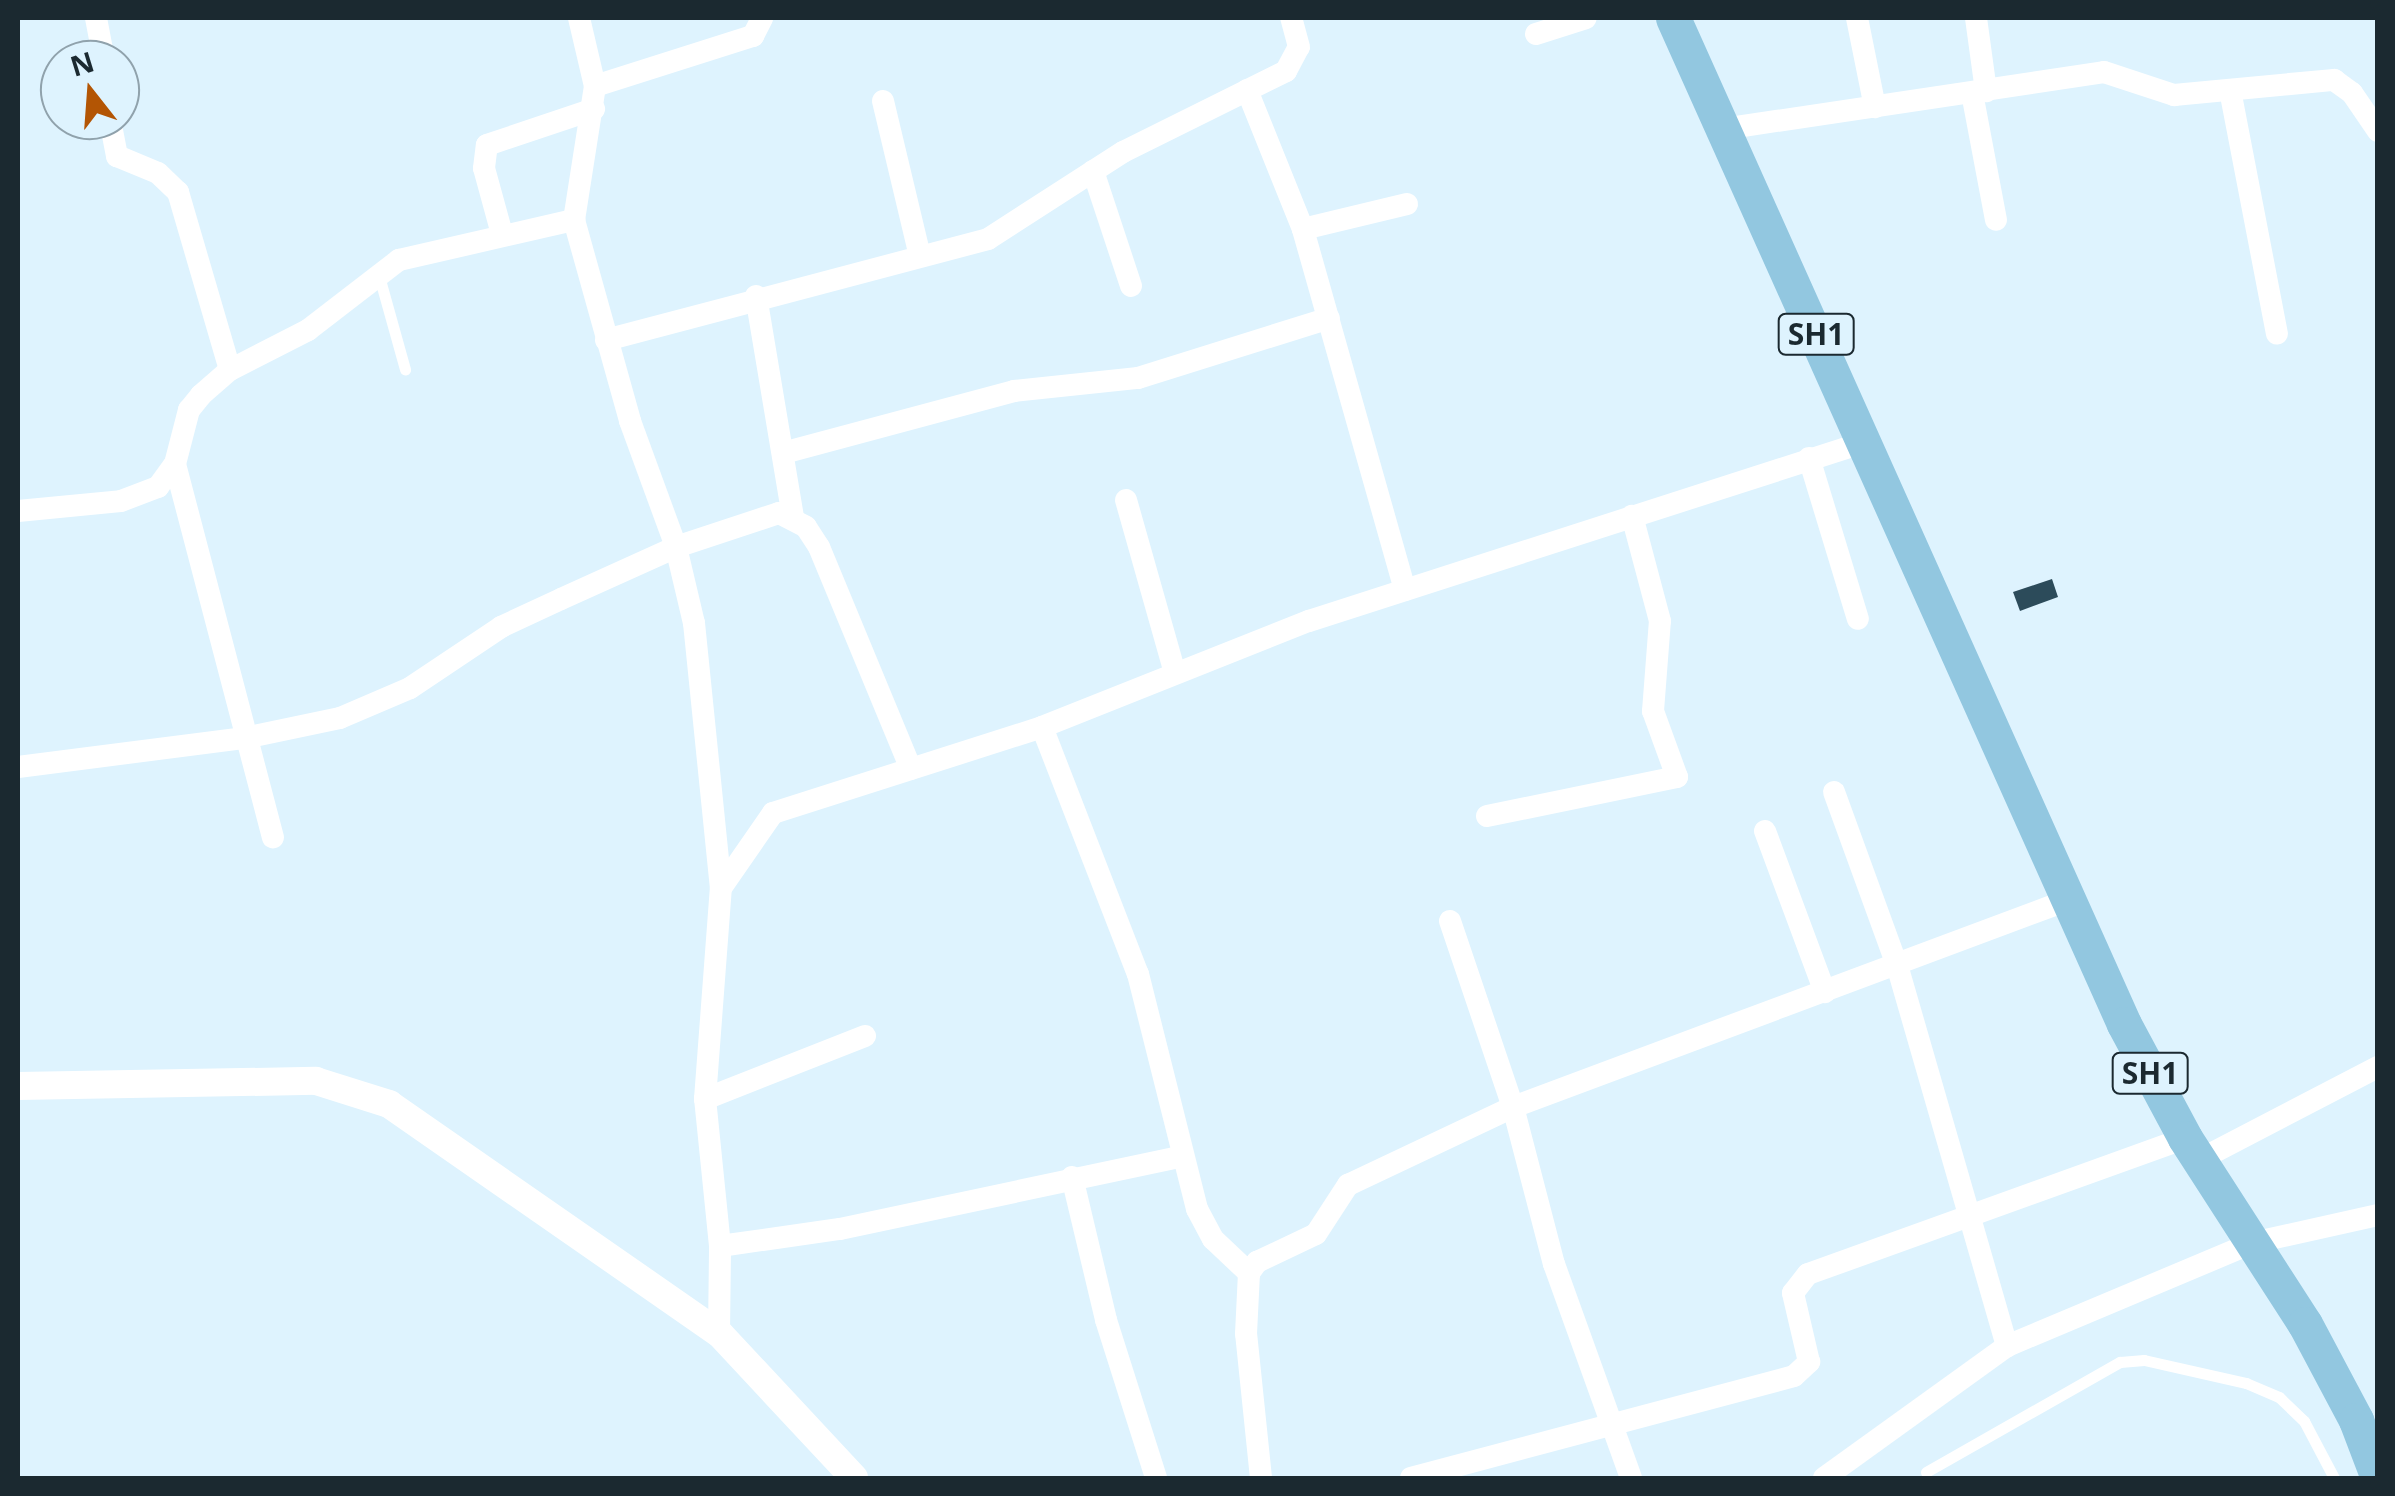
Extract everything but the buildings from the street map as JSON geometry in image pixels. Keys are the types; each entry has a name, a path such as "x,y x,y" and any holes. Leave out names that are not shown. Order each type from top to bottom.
{"main road":[{"name":"SH1","path":"1673,18 1865,442 2065,900 2192,1149 2367,1418 2378,1478"}],"street":[{"path":"579,18 595,98 574,220 606,340 676,546 698,650 721,888 706,1099 720,1246 719,1332"},
{"path":"502,234 484,168 487,145 753,36 762,18"},
{"path":"606,340 756,296 998,234 1092,171 1296,60 1291,18"},
{"path":"1536,34 1586,18"},
{"path":"1857,18 1875,107"},
{"path":"1976,18 1979,92 1996,220"},
{"path":"1723,129 2104,72 2174,95 2334,80 2352,93 2378,130"},
{"path":"1247,90 1303,230 1404,590"},
{"path":"2230,90 2278,333"},
{"path":"883,102 920,256"},
{"path":"114,140 118,156 158,173 178,192 230,370"},
{"path":"1092,171 1131,286"},
{"path":"1303,230 1407,204"},
{"path":"18,511 142,496 167,479 175,464 189,410 230,370 308,330 378,272 426,250 574,220"},
{"path":"756,296 793,516 819,548 911,769"},
{"path":"783,453 1014,391 1138,378 1329,318"},
{"path":"721,888 773,813 1042,727 1174,670 1404,590 1865,442"},
{"path":"1809,458 1858,619"},
{"path":"175,464 206,564 273,837"},
{"path":"1126,500 1174,670"},
{"path":"18,768 246,738 375,705 501,628 676,546 756,516 793,516"},
{"path":"1487,816 1677,777 1654,710 1660,621 1632,516"},
{"path":"1042,727 1138,974 1180,1157 1205,1228 1249,1273"},
{"path":"1834,792 1896,965 2006,1346"},
{"path":"1765,831 1824,992"},
{"path":"1261,1478 1246,1334 1249,1273 1256,1262 1316,1234 1348,1184 1513,1107 2065,900"},
{"path":"1450,921 1513,1107 1554,1264 1631,1478"},
{"path":"706,1099 865,1036"},
{"path":"1411,1478 1614,1426 1803,1371 1809,1362 1794,1303 1797,1282 1968,1219 2192,1149 2378,1068"},
{"path":"18,1086 316,1080 389,1104 719,1332 854,1478"},
{"path":"720,1246 840,1229 1180,1157"},
{"path":"1072,1177 1106,1320 1156,1478"},
{"path":"1824,1478 2006,1346 2252,1243 2378,1215"}],"lane":[{"path":"378,272 405,370"},
{"path":"1926,1472 2120,1362 2144,1360 2246,1383 2280,1398 2304,1420 2334,1478"}]}
